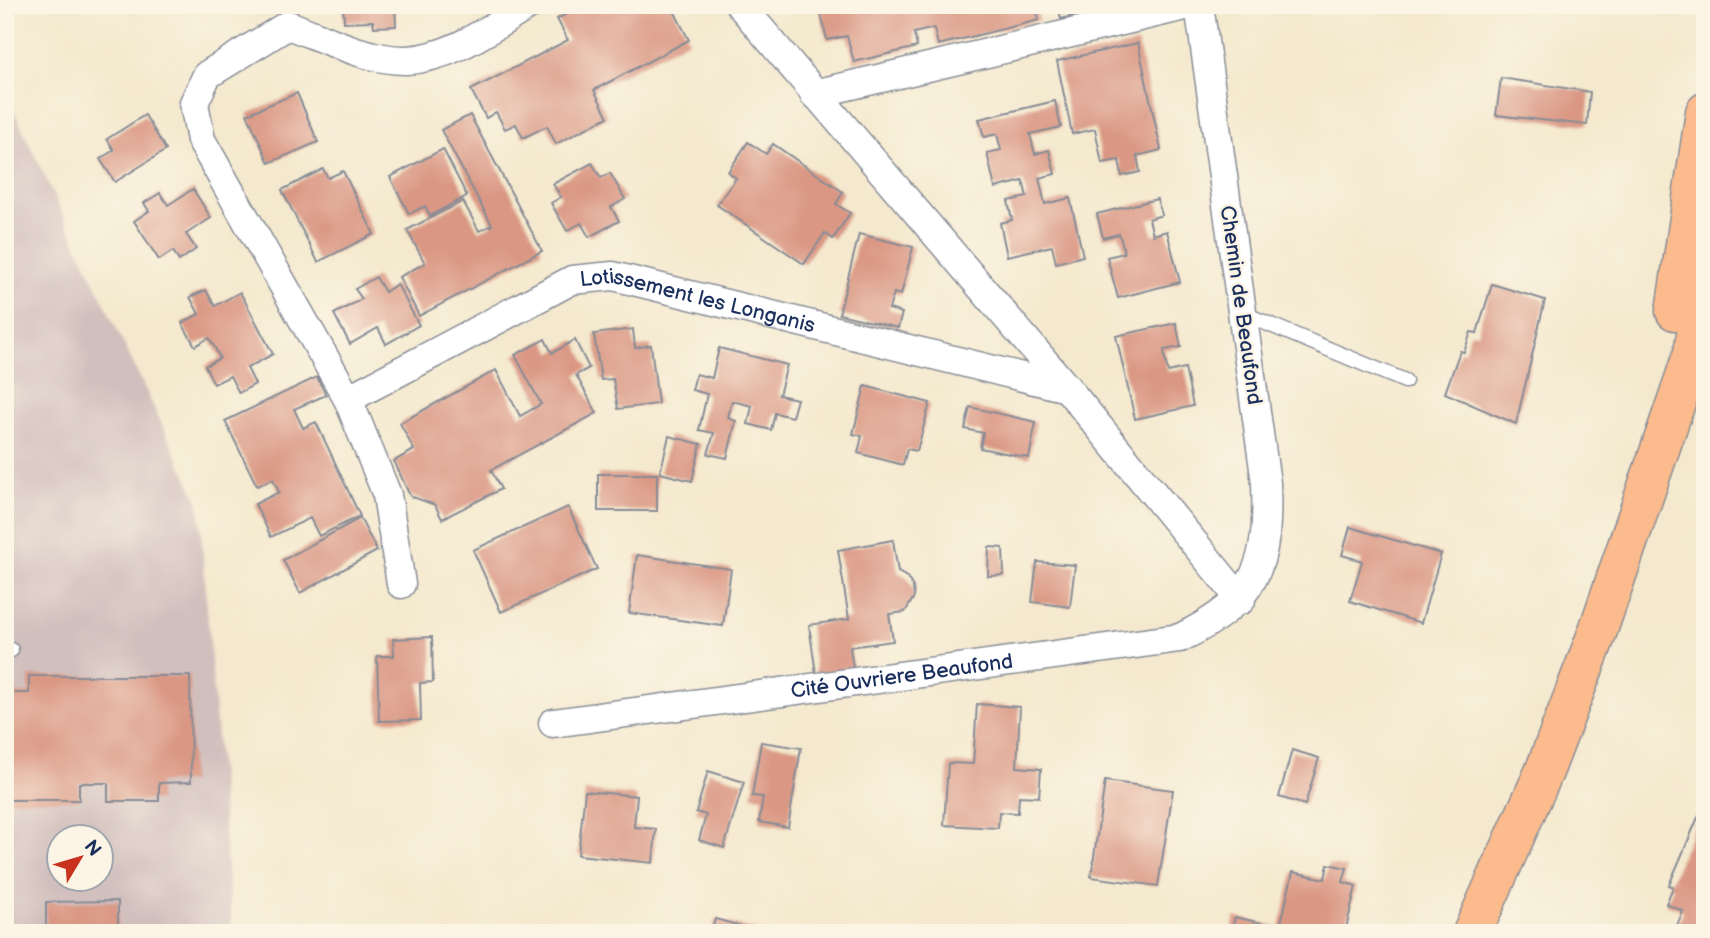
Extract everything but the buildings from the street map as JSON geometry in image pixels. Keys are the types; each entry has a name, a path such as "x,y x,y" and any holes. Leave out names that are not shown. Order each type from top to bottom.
{"main road":[{"path":"1641,499 1671,335 1705,112"},
{"path":"1472,933 1549,760 1595,639 1693,353 1705,276"}],"street":[{"path":"401,584 387,495 348,399 201,140 194,103 207,75 286,15 371,54 405,60 438,55 467,42 529,5"},
{"path":"740,5 1067,388 1241,600"},
{"path":"814,94 1190,5"},
{"name":"Chemin de Beaufond","path":"1199,5 1266,483 1268,528 1258,568 1241,600"},
{"name":"Lotissement les Longanis","path":"348,399 572,280 613,276 1067,388"},
{"name":"Cité Ouvriere Beaufond","path":"553,723 1180,638 1212,623 1241,600"}],"lane":[{"path":"1242,313 1405,381"},
{"path":"1693,353 1705,317"}],"shaded area":[{"path":"5,92 199,503 232,933 5,933"}]}
